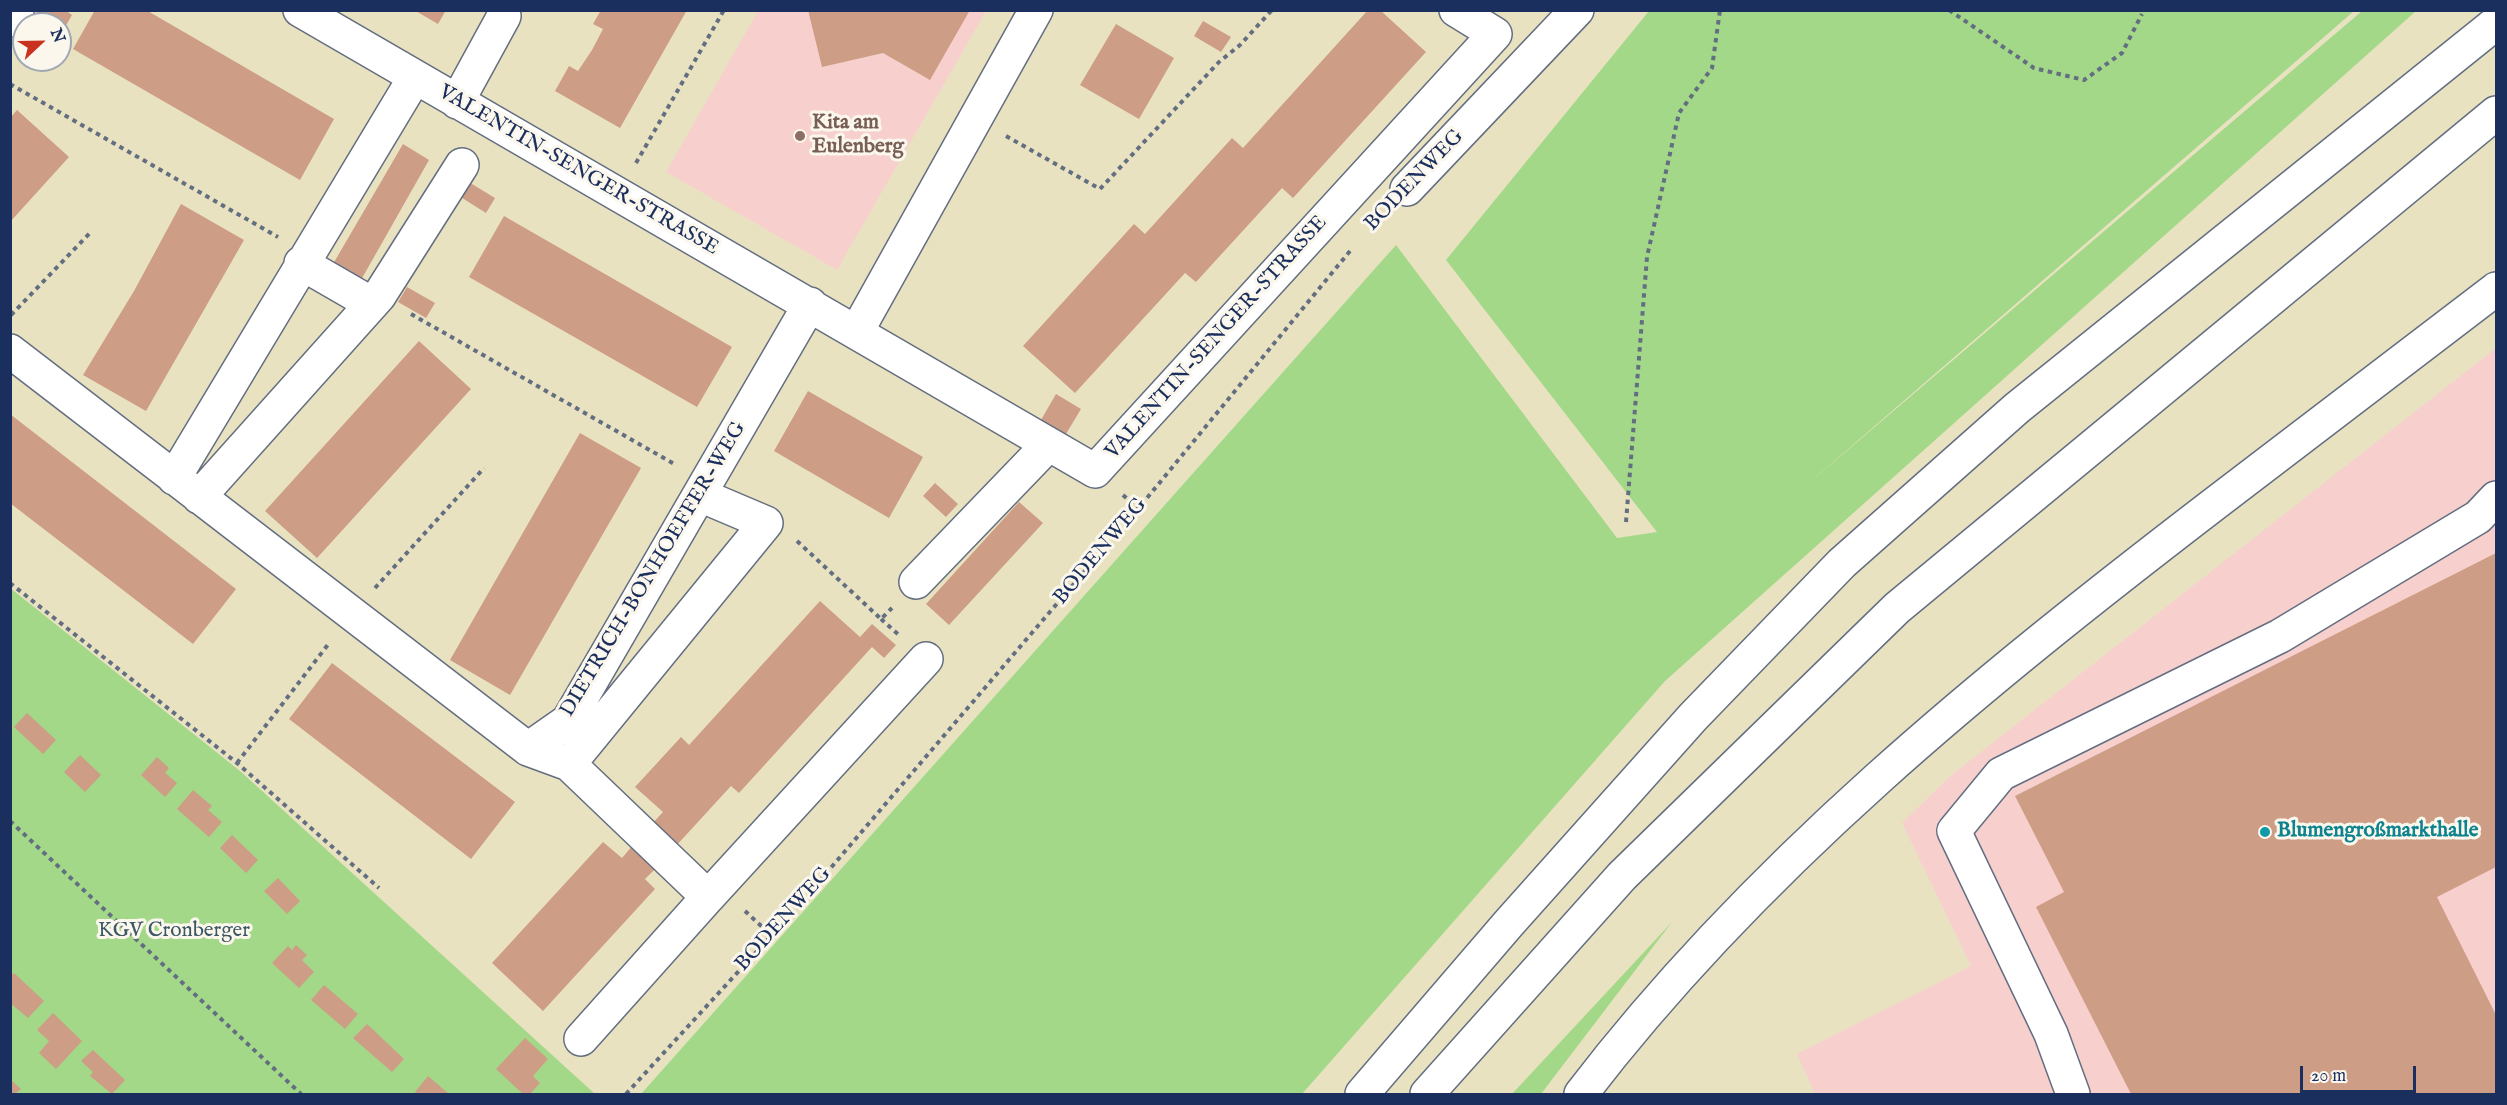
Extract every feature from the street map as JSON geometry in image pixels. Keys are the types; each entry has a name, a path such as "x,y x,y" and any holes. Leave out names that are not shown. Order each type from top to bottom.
{"main road":[{"path":"10,20 17,10"},
{"name":"VALENTIN-SENGER-STRASSE","path":"300,10 1095,471 1495,34 1456,10"},
{"path":"857,331 1036,10"},
{"name":"BODENWEG","path":"1407,189 1577,10"},
{"path":"457,102 504,16"},
{"path":"1362,1095 1509,923 1693,717 1842,563 2017,408 2496,23"},
{"path":"174,478 304,258 415,77"},
{"path":"1426,1095 1622,876 1897,608 2496,113"},
{"path":"199,497 376,300 462,165"},
{"path":"304,258 376,300"},
{"path":"1581,1095 1672,986 1745,908 1935,727 2105,588 2496,289"},
{"name":"DIETRICH-BONHOEFFER-WEG","path":"528,749 568,721 810,304"},
{"path":"10,351 528,749 569,764 708,897"},
{"path":"916,582 1048,445"},
{"path":"569,764 766,523 704,489"},
{"path":"2064,1092 2051,1034 1954,831 2001,774 2280,636 2478,517 2496,498"},
{"path":"581,1039 926,659"}],"path":[{"path":"639,159 724,10"},
{"path":"976,118 1100,189 1219,62 1240,45 1272,10"},
{"path":"1626,522 1647,257 1679,113 1712,68 1720,10"},
{"path":"1949,10 2034,68 2084,80 2122,53 2142,14"},
{"path":"10,84 304,258"},
{"path":"10,316 90,233"},
{"name":"BODENWEG","path":"626,1095 771,935 1138,509 1356,244"},
{"path":"376,300 704,489"},
{"path":"766,523 789,533 881,619 916,582"},
{"path":"10,583 237,763 379,888"},
{"path":"10,821 301,1095"},
{"path":"763,927 771,935"}],"shaded area":[{"name":"Kita am Eulenberg","path":"758,11 986,11 837,270 666,172"},
{"path":"2496,348 2496,1094 1815,1094 1797,1054 1971,966 1902,823 1949,777"}],"green space":[{"path":"1649,11 2354,11 1802,489 2362,11 2416,11 1665,681 1302,1094 641,1094 1396,245 1617,538 1657,532 1446,260"},
{"name":"KGV Cronberger","path":"10,588 240,771 595,1094 11,1094"},
{"path":"1672,922 1541,1094 1512,1094"}],"building":[{"path":"38,10 65,10 68,12 37,12"},
{"path":"95,10 146,10 334,119 300,180 73,49"},
{"path":"414,10 446,10 438,24"},
{"path":"601,10 687,10 620,128 555,91 569,66 578,71 592,50 603,29 593,24"},
{"path":"808,10 970,10 930,80 883,53 822,67"},
{"path":"1368,10 1380,10 1426,52 1293,198 1282,188 1196,282 1185,273 1075,393 1023,346 1134,224 1145,234 1232,138 1243,148"},
{"path":"1203,21 1231,37 1221,52 1194,36"},
{"path":"1116,24 1174,58 1139,119 1080,85"},
{"path":"17,110 69,157 10,222 10,118"},
{"path":"403,144 429,160 361,280 333,264"},
{"path":"467,181 495,198 486,213 459,196"},
{"path":"181,204 244,240 146,411 83,375 134,291"},
{"path":"504,216 732,347 697,407 469,277"},
{"path":"407,287 435,303 426,318 398,302"},
{"path":"419,341 471,389 317,558 265,511"},
{"path":"808,391 923,457 889,518 774,451"},
{"path":"1056,394 1081,409 1066,434 1041,420"},
{"path":"10,414 236,589 193,644 10,503"},
{"path":"580,433 641,468 510,695 450,660"},
{"path":"935,483 958,504 946,517 923,496"},
{"path":"1019,502 1043,523 949,625 926,604"},
{"name":"Blumengroßmarkthalle","path":"2496,553 2496,867 2437,897 2496,1015 2496,1094 2131,1094 2036,907 2064,892 2015,796"},
{"path":"820,601 860,637 872,624 896,645 884,658 872,647 739,793 731,786 675,847 651,825 663,812 635,787 681,737 689,745"},
{"path":"332,663 515,802 471,859 289,719"},
{"path":"27,713 56,740 43,754 14,727"},
{"path":"80,755 101,775 85,792 64,772"},
{"path":"157,757 169,768 165,773 177,783 165,797 141,775"},
{"path":"193,790 212,806 208,810 222,822 209,837 177,809"},
{"path":"232,835 258,860 246,873 220,848"},
{"path":"603,842 622,858 633,845 657,867 645,879 655,889 543,1011 492,963"},
{"path":"278,878 300,901 287,914 264,891"},
{"path":"296,945 307,955 302,960 314,972 299,988 272,963 288,946 292,950"},
{"path":"14,973 44,1001 28,1018 10,1003 10,976"},
{"path":"324,985 358,1014 345,1029 311,1000"},
{"path":"53,1013 82,1041 56,1069 39,1053 49,1041 37,1030"},
{"path":"367,1024 404,1059 392,1072 353,1038"},
{"path":"525,1038 548,1059 533,1076 540,1083 530,1094 523,1094 496,1069"},
{"path":"93,1050 125,1080 112,1094 90,1076 93,1072 81,1061"},
{"path":"428,1076 449,1094 418,1094 415,1092"},
{"path":"10,1079 21,1089 15,1094 10,1094"}],"place":[{"name":"Kita am Eulenberg","path":"800,136"},
{"name":"Blumengroßmarkthalle","path":"2265,832"}]}
